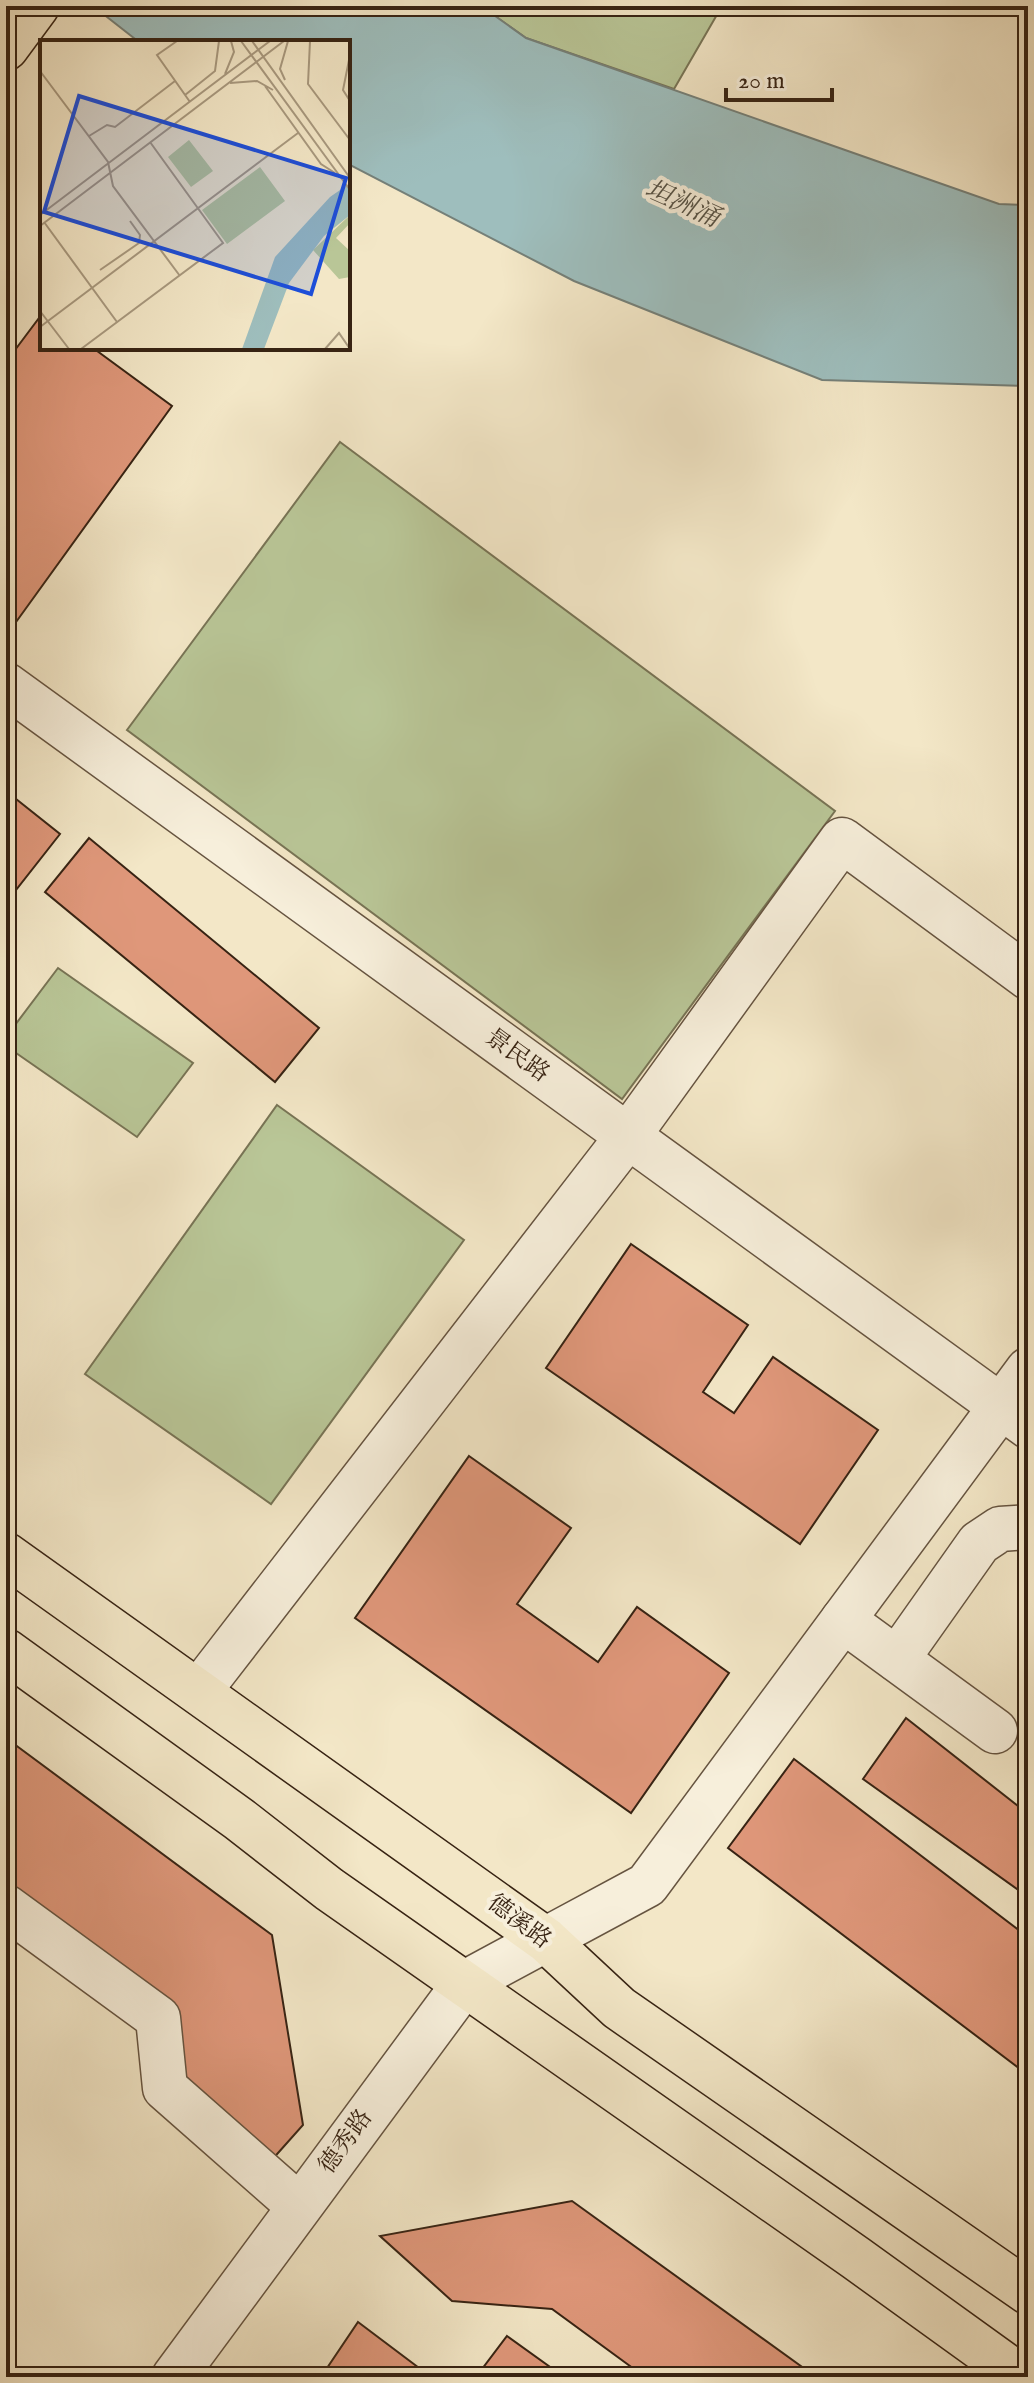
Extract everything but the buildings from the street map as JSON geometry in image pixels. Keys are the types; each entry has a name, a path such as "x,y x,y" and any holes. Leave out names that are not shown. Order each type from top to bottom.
{"main road":[{"path":"6,48 37,6"},
{"name":"德溪路","path":"6,1555 546,1940 619,2008 1028,2292"},
{"path":"6,1651 239,1819 329,1889 1021,2377"}],"street":[{"name":"景民路","path":"6,685 1015,1417"},
{"path":"199,1691 628,1136 842,840 1028,977"},
{"name":"德秀路","path":"174,2377 465,1983 647,1885 843,1620 1015,1417 1028,1370"},
{"path":"897,1659 979,1543 1000,1529 1028,1527"},
{"path":"843,1620 995,1731"},
{"path":"6,1907 158,2018 165,2088 299,2206"}],"green space":[{"path":"481,6 722,6 674,89 526,38"},
{"path":"340,442 835,811 622,1099 127,730"},
{"path":"58,968 193,1063 137,1137 6,1046 6,1037"},
{"path":"277,1105 464,1240 271,1504 85,1374"}],"water":[{"name":"坦洲涌","path":"93,6 481,6 526,38 999,204 1028,205 1028,386 822,380 574,281 350,165 350,40 136,40"}]}
